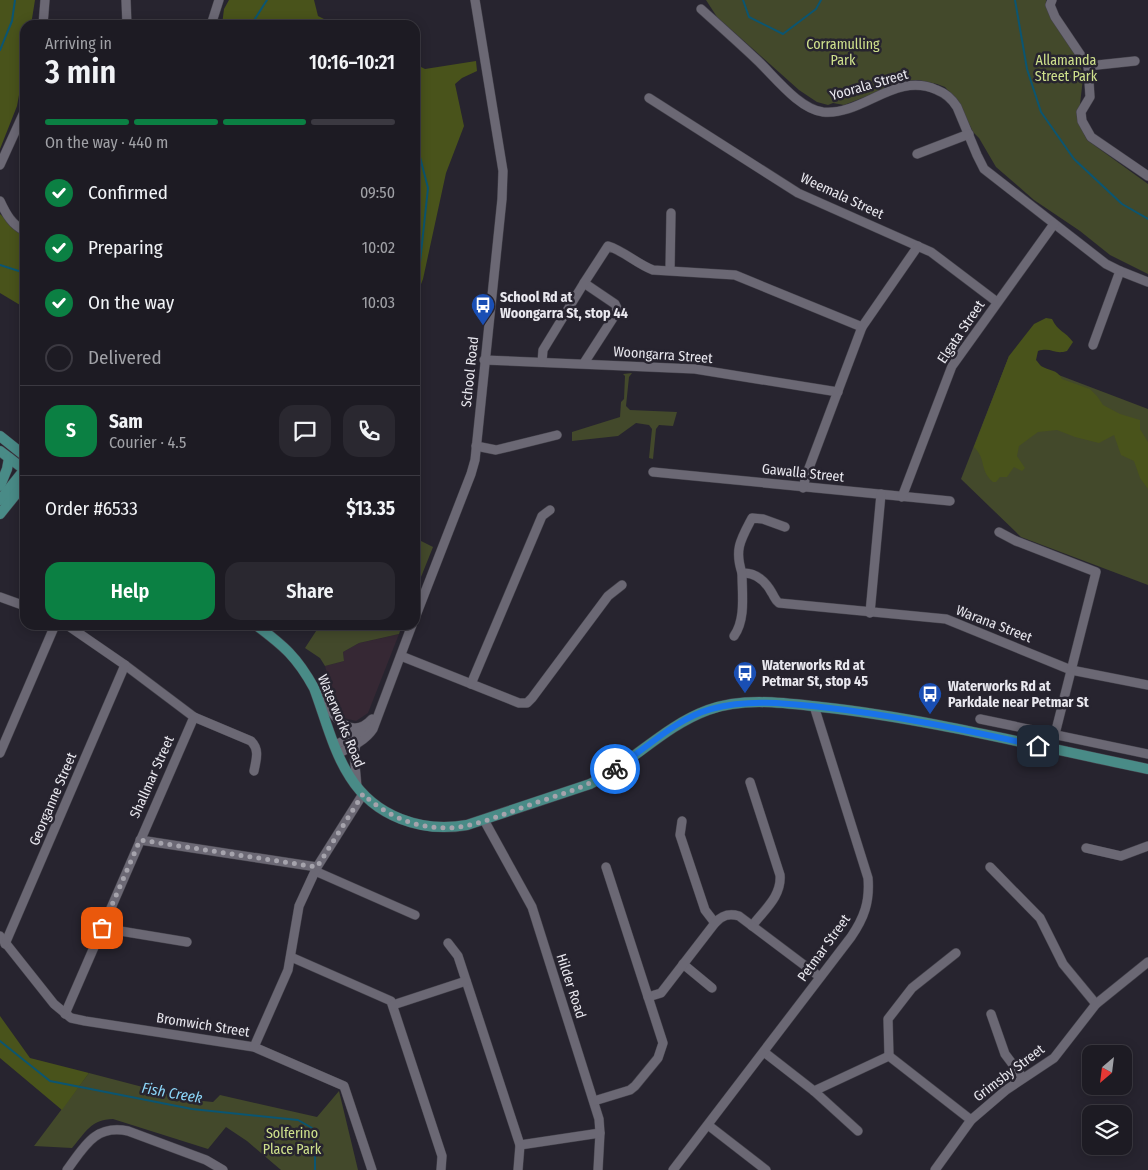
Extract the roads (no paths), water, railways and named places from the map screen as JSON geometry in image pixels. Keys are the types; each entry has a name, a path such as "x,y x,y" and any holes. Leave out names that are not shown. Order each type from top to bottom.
{"main road":[{"path":"0,436 20,452"},
{"path":"0,451 20,466"},
{"path":"0,486 7,469 8,458"},
{"path":"0,500 20,476"},
{"path":"0,514 20,489"},
{"name":"Waterworks Road","path":"262,630 292,654 314,688 337,749 349,775 360,791 376,806 390,815 419,825 459,827 590,784 627,762 672,728 690,718 710,709 754,702 874,713 1146,768"}],"street":[{"path":"43,20 45,0"},
{"path":"126,0 127,20"},
{"path":"213,20 219,0"},
{"name":"School Road","path":"420,605 471,474 476,446 502,199 503,172 475,0"},
{"path":"1052,0 1050,5 1055,17 1088,66 1090,97 1081,112 1086,130 1091,137 1148,176"},
{"name":"Yoorala Street","path":"701,9 792,94 811,108 823,112 840,110 897,88 913,85 929,86 941,91 953,100 984,169 1106,264 1120,272 1148,282"},
{"path":"1088,66 1135,61"},
{"name":"Weemala Street","path":"649,98 798,193 931,252 997,302"},
{"path":"0,165 20,121"},
{"path":"917,154 968,134"},
{"path":"0,201 8,216 20,228"},
{"path":"670,270 671,213"},
{"name":"Elgata Street","path":"902,496 952,366 1054,224"},
{"path":"542,362 543,350 608,246 617,249 644,267 652,270 735,275 862,327"},
{"path":"803,488 862,327 918,246"},
{"path":"1093,345 1120,272"},
{"path":"584,283 615,304 617,308 615,315 584,364"},
{"name":"Woongarra Street","path":"484,360 695,368 838,392"},
{"path":"476,446 496,450 557,435"},
{"name":"Gawalla Street","path":"653,472 803,488 950,500"},
{"path":"870,613 881,494"},
{"path":"471,684 542,516 550,510"},
{"path":"734,636 739,629 742,614 742,573 738,558 739,544 752,518 764,519 785,527"},
{"path":"1000,532 1016,542 1096,572 1054,734"},
{"name":"Warana Street","path":"742,573 754,575 767,584 779,603 954,621 1071,670 1148,685"},
{"path":"400,656 519,703 527,703 608,596 622,585"},
{"path":"0,597 20,604"},
{"path":"0,753 53,630"},
{"path":"74,630 125,665 194,717 251,740 257,750 254,771"},
{"path":"337,749 356,744 372,730 410,630"},
{"name":"Georganne Street","path":"3,940 125,665"},
{"path":"314,688 335,718 342,724 349,727 358,727 367,724 372,719"},
{"name":"Petmar Street","path":"673,1170 858,927 868,905 868,878 814,706"},
{"path":"337,749 359,734 380,710"},
{"name":"Shallmar Street","path":"65,1014 194,717"},
{"path":"980,719 1147,754 1146,768"},
{"path":"254,1047 288,970 300,906 316,869 360,791 354,753 356,744"},
{"path":"750,782 781,882 777,894 752,926"},
{"name":"Hilder Road","path":"484,820 532,907 594,1101 600,1133 598,1170"},
{"path":"682,821 680,835 705,910 715,923"},
{"path":"140,840 316,869 415,915"},
{"path":"1086,848 1121,856 1148,846"},
{"path":"594,1101 630,1090 635,1086 661,1054 663,1043 606,867"},
{"path":"990,867 1040,918 1063,964 1096,1004"},
{"path":"648,997 661,993 719,918 728,914 739,916 820,977"},
{"path":"102,928 187,942"},
{"name":"Bromwich Street","path":"3,940 54,1004 65,1014 85,1021 254,1047 344,1086 372,1170"},
{"path":"448,943 458,956 520,1145 518,1170"},
{"path":"889,1056 888,1019 912,988 956,953"},
{"path":"291,958 388,999 393,1005 442,1156 440,1170"},
{"name":"Grimsby Street","path":"935,1170 972,1120 1023,1078 1054,1058 1096,1004 1148,962"},
{"path":"683,964 712,988"},
{"path":"393,1005 466,981"},
{"path":"991,1014 1005,1054 1023,1078"},
{"path":"764,1052 814,1091 858,1131"},
{"path":"814,1091 889,1056"},
{"path":"889,1056 972,1120"},
{"path":"708,1125 766,1170"},
{"path":"67,1170 93,1138 104,1131 116,1129 128,1131 206,1160 223,1170"},
{"path":"520,1145 600,1133"}],"waterway":[{"path":"0,50 12,21 15,0"},
{"path":"254,20 267,0"},
{"path":"743,0 749,17 783,34 816,9 821,0"},
{"path":"1015,0 1027,69 1041,112 1074,159 1122,204 1148,219"},
{"path":"420,157 428,188 420,262"},
{"path":"0,265 20,271"},
{"name":"Fish Creek","path":"0,1041 50,1081 192,1109 298,1120 312,1128 315,1144 315,1170"}],"place":[{"name":"School Rd at Woongarra St, stop 44","path":"483,326"},
{"name":"Waterworks Rd at Petmar St, stop 45","path":"745,694"},
{"name":"Waterworks Rd at Parkdale near Petmar St","path":"930,715"}],"park label":[{"name":"Corramulling Park","path":"843,52"},
{"name":"Allamanda Street Park","path":"1066,68"},
{"name":"Solferino Place Park","path":"292,1142"}]}
